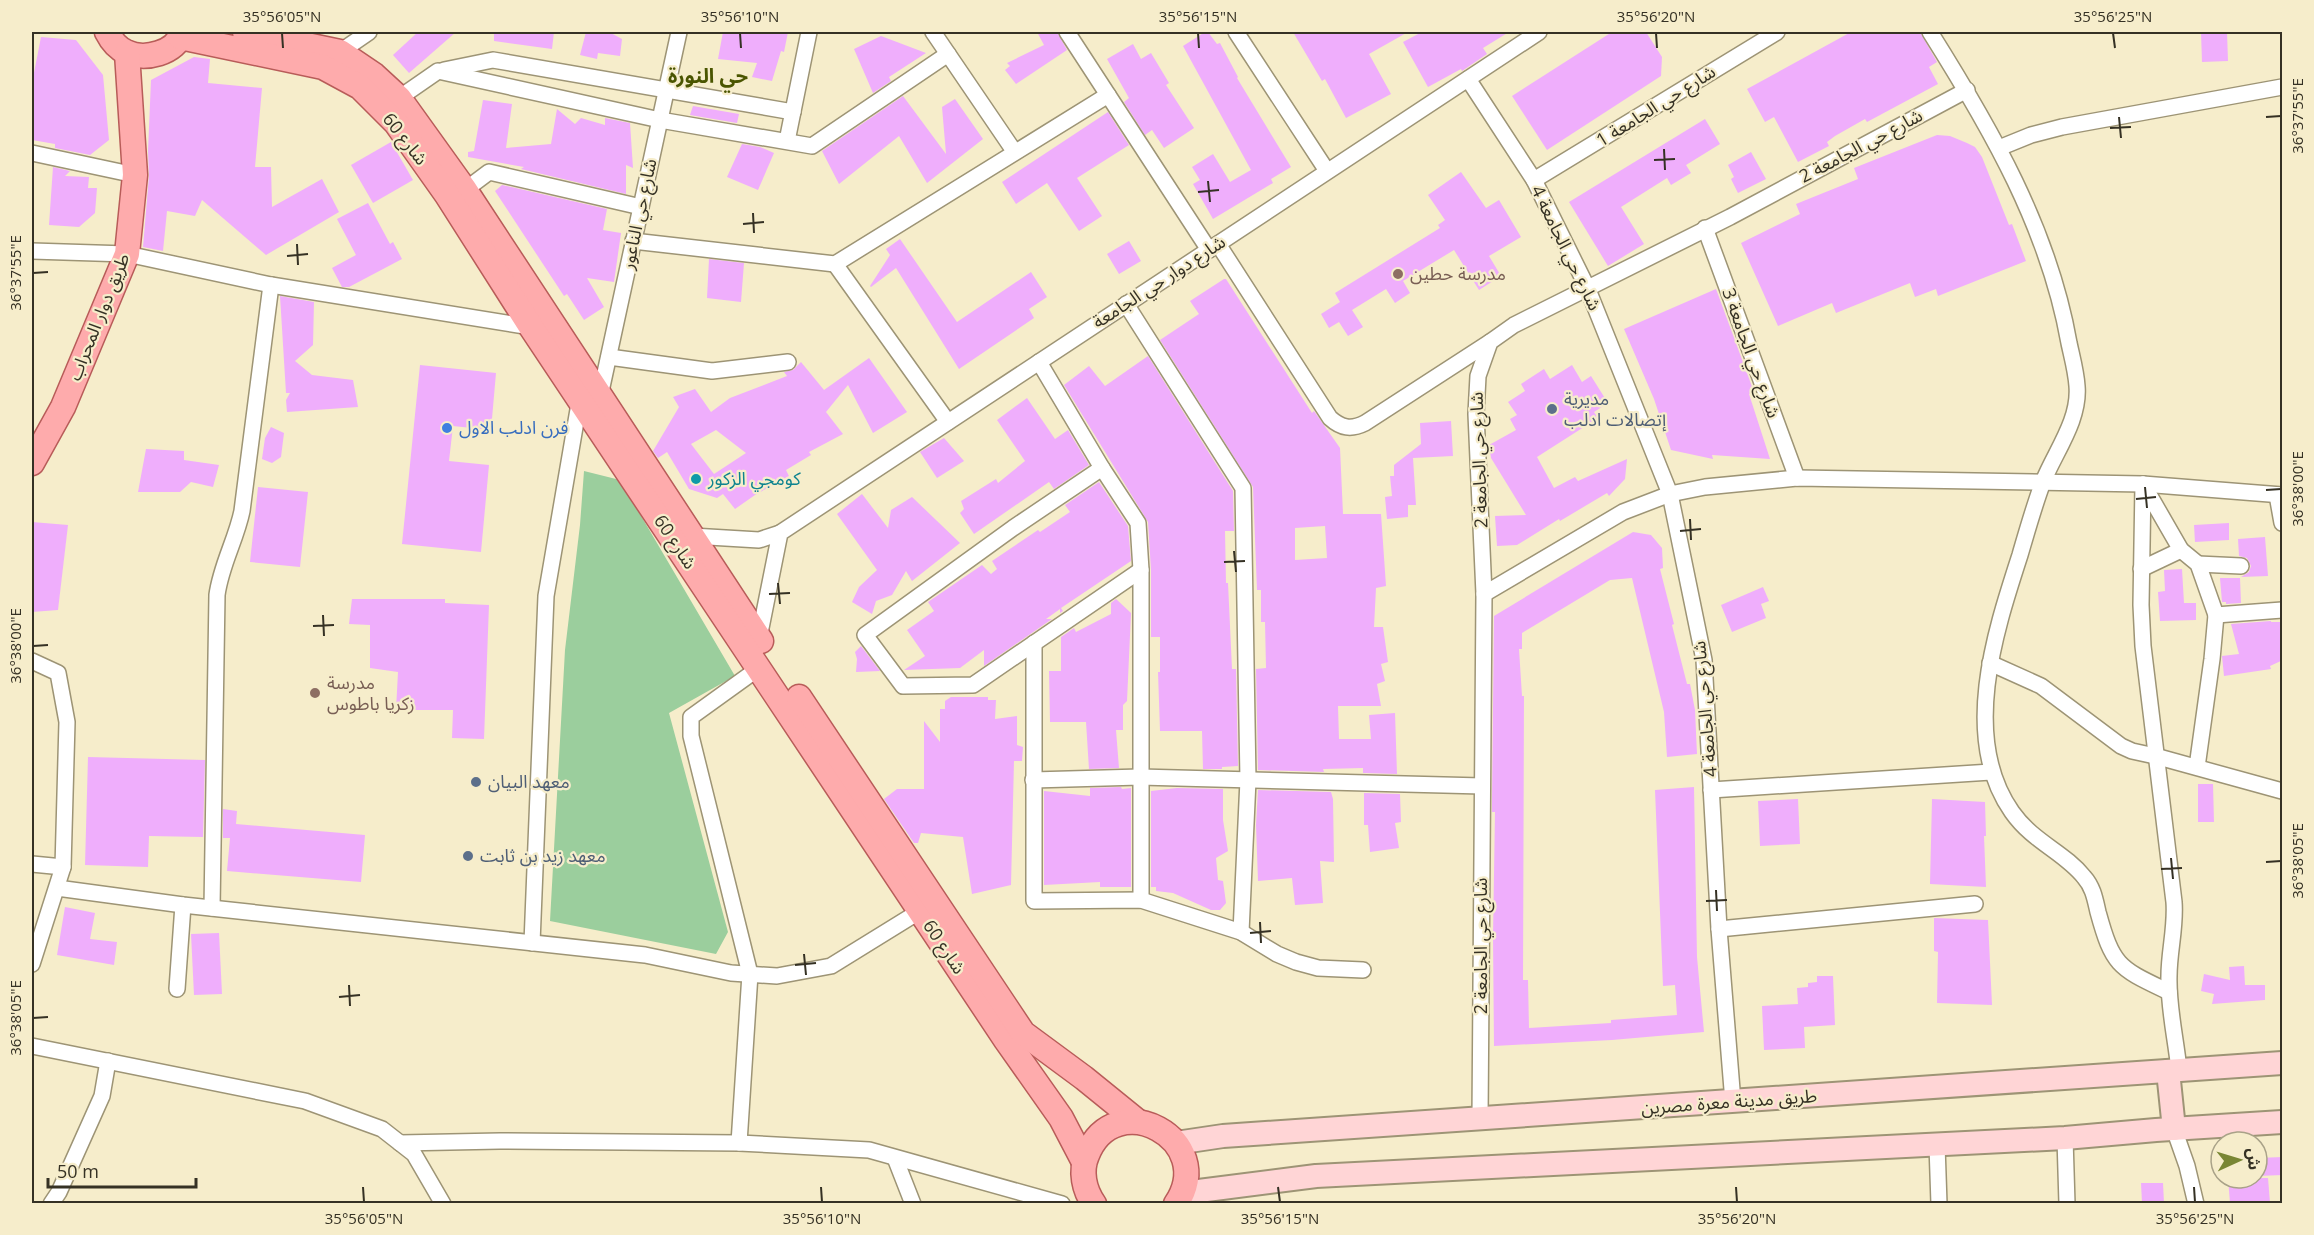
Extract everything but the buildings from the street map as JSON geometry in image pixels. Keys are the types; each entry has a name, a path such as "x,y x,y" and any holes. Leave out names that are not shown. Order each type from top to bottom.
{"main road":[{"path":"104,32 115,45 127,53 147,56 161,53 181,34"},
{"name":"شارع 60","path":"244,32 340,52 374,75 399,98 465,190 590,397 759,668 1006,1040 1061,1118 1084,1162"},
{"name":"شارع 60","path":"181,34 323,67 360,87 396,123 447,195 531,327 590,397 692,536 1023,1034 1084,1078 1137,1121 1155,1125 1170,1135 1176,1143"},
{"name":"طريق دوار المحراب","path":"33,458 63,407 127,254 135,175 127,53"},
{"name":"طريق مدينة معرة مصرين","path":"1176,1143 1222,1136 2283,1063"},
{"path":"2174,1070 2174,1129"},
{"path":"1094,1203 1089,1197 1083,1180 1084,1162 1091,1145 1104,1132 1119,1124 1137,1121"},
{"path":"1176,1143 1186,1168 1183,1200 1316,1176 2065,1138 2283,1122"}],"street":[{"path":"340,52 369,32"},
{"name":"شارع حي الناعور","path":"532,943 546,596 590,397 609,357 679,32"},
{"path":"787,141 808,32"},
{"path":"933,32 1014,151"},
{"path":"1067,32 1330,418 1343,427 1350,428 1365,423 1490,342"},
{"path":"1236,32 1328,171"},
{"name":"شارع دوار حي الجامعة","path":"692,536 759,540 780,533 1539,32"},
{"name":"شارع حي الجامعة 1","path":"1534,180 1777,32"},
{"path":"1930,32 1999,148 2041,240 2063,310 2077,387 2071,420 2043,482 1997,627 1990,663 1986,737 1991,772 2002,797 2023,826 2036,839 2075,867 2090,884 2111,952 2118,962 2127,971 2169,992"},
{"path":"438,71 660,120 812,146 948,54"},
{"path":"399,98 438,71 493,60 793,112"},
{"name":"شارع حي الجامعة 4","path":"1468,79 1534,180 1587,287 1670,494 1704,660 1719,929 1733,1102"},
{"path":"1999,148 2031,135 2062,127 2283,87"},
{"name":"شارع حي الجامعة 2","path":"1480,1119 1484,594 1476,414 1478,376 1490,342 1514,325 1705,228 1966,90"},
{"path":"633,241 836,264 1014,151 1108,95"},
{"path":"32,153 135,175"},
{"path":"465,190 489,172 641,207"},
{"name":"شارع حي الجامعة 3","path":"1705,228 1797,477"},
{"path":"32,251 127,254 271,285 531,327"},
{"path":"836,264 948,422"},
{"path":"212,908 216,595 222,567 242,511 271,285"},
{"path":"1126,304 1243,488 1248,780 1241,932"},
{"path":"609,357 712,371 788,362"},
{"path":"1039,362 1102,468 1138,523 1141,570 1141,900"},
{"path":"1102,468 1012,528 865,635 903,686 974,686 1141,570"},
{"path":"1484,594 1623,512 1670,494 1705,487 1797,477 2143,484 2280,495 2283,523"},
{"path":"2143,484 2181,550 2198,564 2216,615 2197,767"},
{"path":"2143,484 2141,569 2143,645 2175,917 2169,975 2174,1070"},
{"path":"759,638 780,533"},
{"path":"2141,569 2181,550"},
{"path":"2198,564 2241,566"},
{"path":"2216,615 2283,610"},
{"path":"1034,643 1034,901 1141,900 1241,932 1258,944 1296,962 1318,968 1363,970"},
{"path":"32,661 58,673 67,722 63,867 32,964"},
{"path":"1990,663 2041,686 2121,746 2132,751 2283,791"},
{"path":"739,1143 750,974 691,736 690,724 691,717 759,668"},
{"path":"1711,790 1991,772"},
{"path":"1033,780 1140,777 1482,786"},
{"path":"32,864 63,867"},
{"path":"57,888 183,905 645,955 731,973 777,976 831,966 920,911"},
{"path":"1719,929 1975,904"},
{"path":"177,989 183,905"},
{"path":"32,1046 305,1101 382,1129 414,1154 443,1203"},
{"path":"51,1203 59,1192 102,1096 108,1061"},
{"path":"2174,1129 2187,1166 2196,1203"},
{"path":"2065,1138 2067,1203"},
{"path":"400,1143 500,1141 739,1143 869,1150 1062,1203"},
{"path":"1937,1145 1939,1203"},
{"path":"895,1158 913,1203"}],"green space":[{"path":"584,471 620,480 735,676 669,713 728,932 716,954 550,921 565,650"}],"place":[{"name":"مدرسة حطين","path":"1398,274"},
{"name":"مديرية إتصالات ادلب","path":"1552,409"},
{"name":"فرن ادلب الاول","path":"447,428"},
{"name":"كومجي الزكور","path":"696,479"},
{"name":"مدرسة زكريا باطوس","path":"315,693"},
{"name":"معهد البيان","path":"476,782"},
{"name":"معهد زيد بن ثابت","path":"468,856"}],"district":[{"name":"حي النورة","path":"708,76"}]}
